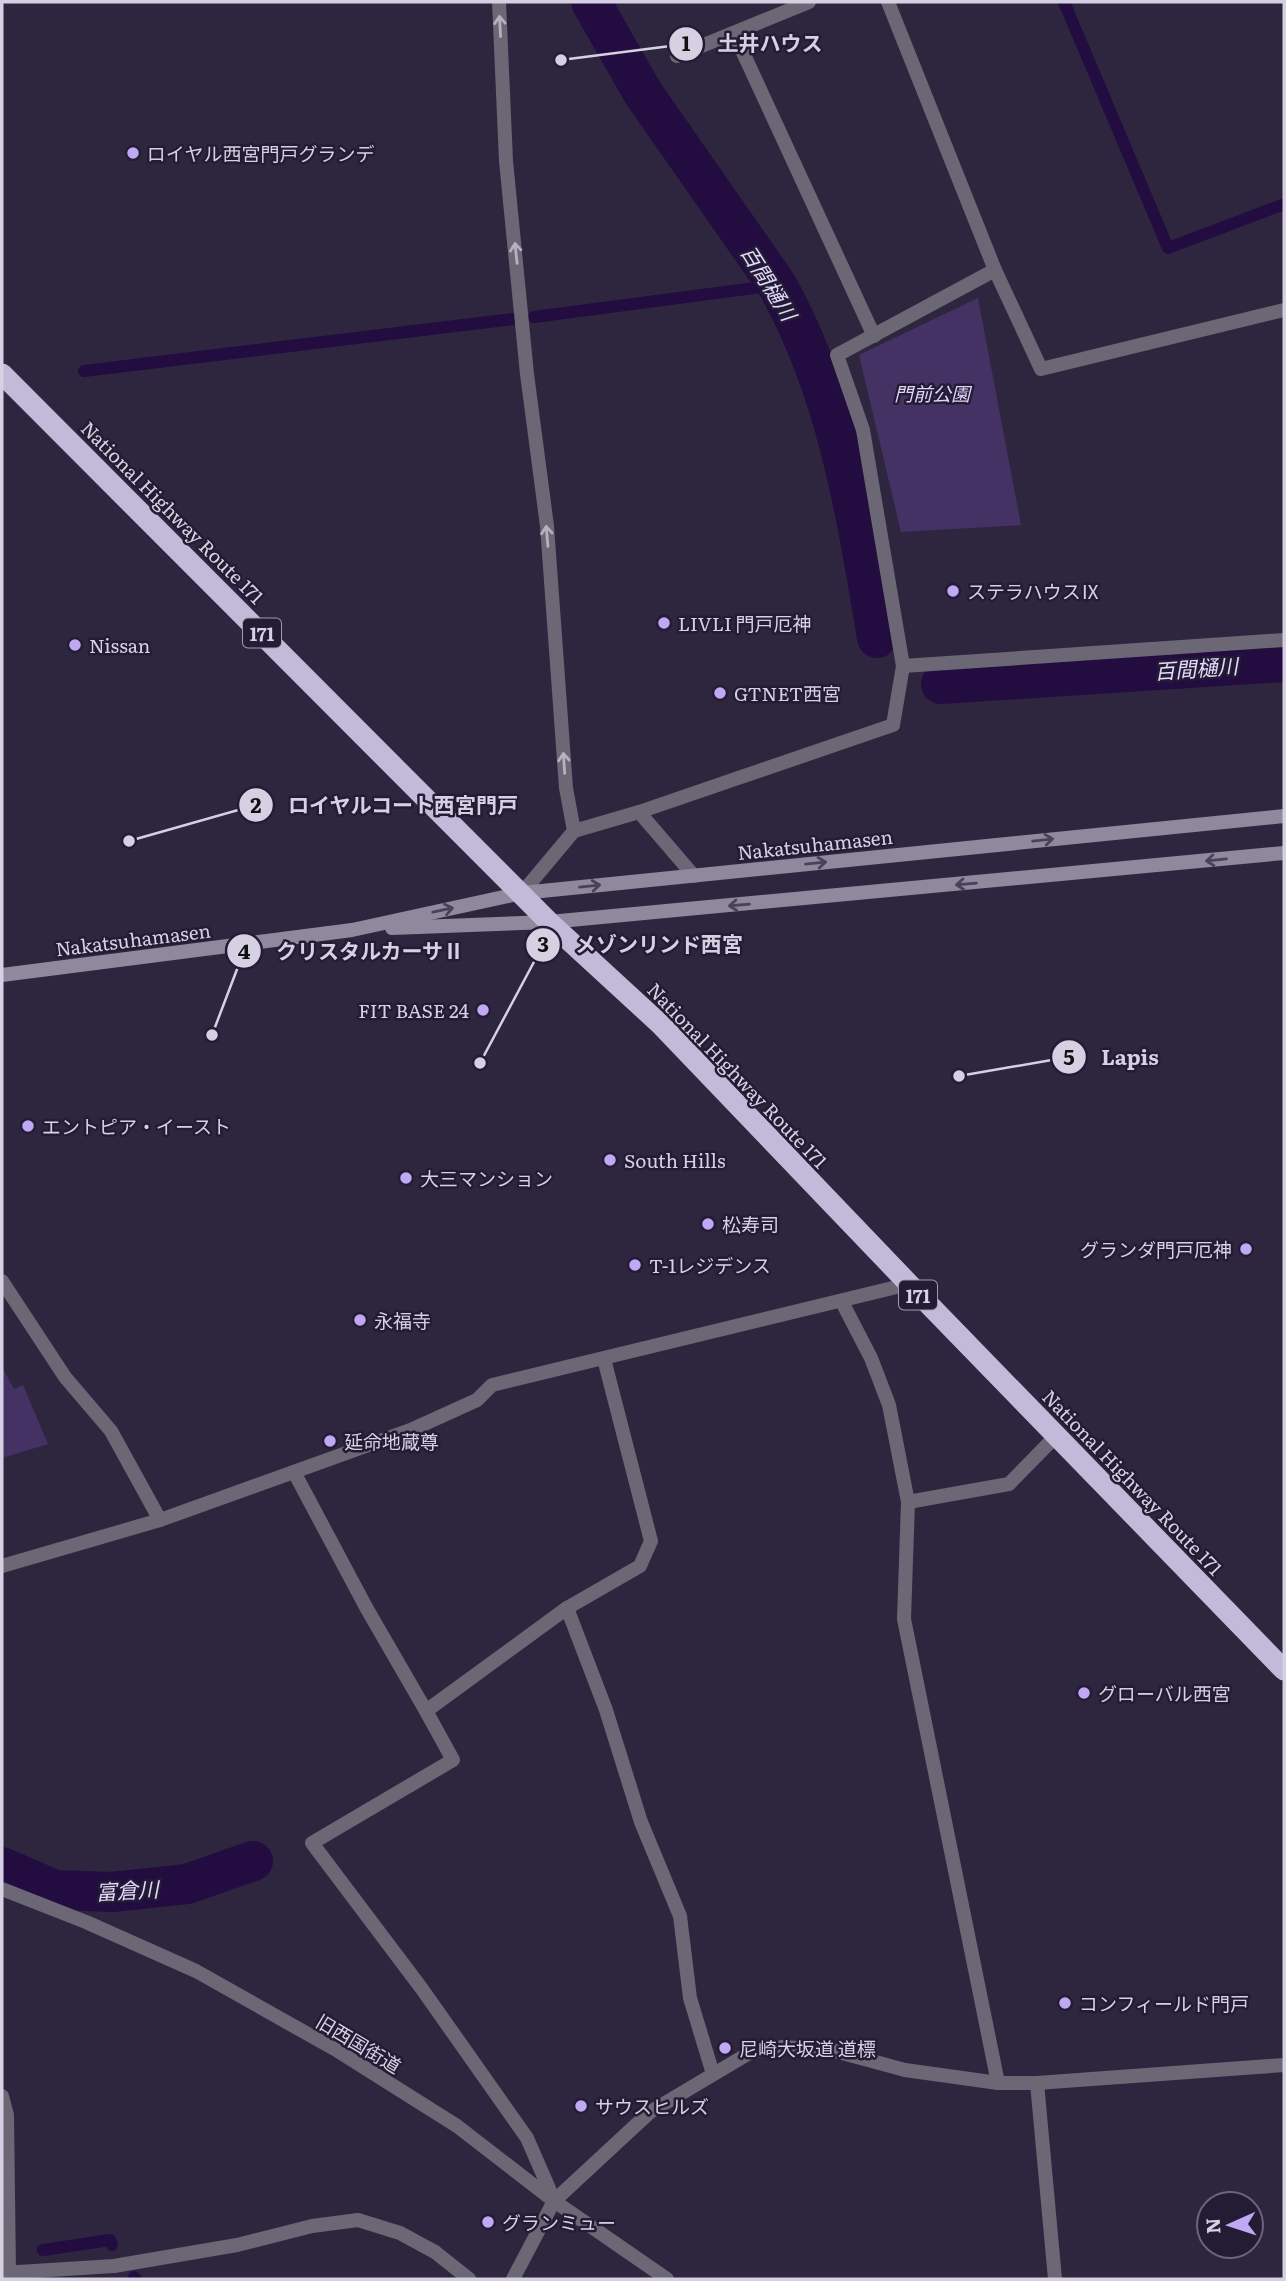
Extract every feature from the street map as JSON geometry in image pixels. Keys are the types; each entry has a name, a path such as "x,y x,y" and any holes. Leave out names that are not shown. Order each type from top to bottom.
{"highway":[{"name":"National Highway Route 171","path":"5,384 550,922 660,1024 1284,1670"}],"street":[{"path":"499,2 506,161 527,374 547,526 566,788 573,831"},
{"path":"677,55 809,2"},
{"path":"888,2 995,270 1041,369 1284,310"},
{"path":"734,33 874,335"},
{"path":"522,893 573,831 639,812 893,725 903,666 863,430 837,355 995,270"},
{"path":"903,666 1284,640"},
{"path":"639,812 694,876"},
{"name":"Nakatsuhamasen","path":"2,975 352,930 522,893 1284,816"},
{"name":"Nakatsuhamasen","path":"352,930 550,922 1284,853"},
{"path":"2,1281 65,1377 111,1431 160,1520"},
{"path":"2,1566 160,1520 413,1429 477,1400 492,1385 909,1284"},
{"path":"842,1302 872,1359 889,1405 908,1502 904,1619 998,2083"},
{"path":"426,1711 568,1608 640,1566 651,1541 604,1359"},
{"path":"908,1502 1009,1484 1056,1436"},
{"path":"294,1472 367,1609 453,1760 312,1843 422,1989 527,2138 554,2201"},
{"path":"568,1608 606,1710 641,1822 680,1916 690,1998 713,2074"},
{"name":"旧西国街道","path":"2,1889 86,1922 196,1971 338,2051 457,2126 554,2201 667,2279"},
{"path":"513,2279 554,2201 650,2112 751,2052 782,2047 831,2050 905,2070 998,2083 1037,2083 1284,2065"},
{"path":"1037,2083 1055,2279"},
{"path":"2,2096 7,2115 6,2273 114,2266 237,2245 312,2226 358,2220 400,2233 435,2252 469,2279"}],"green space":[{"name":"門前公園","path":"978,298 1021,525 901,532 859,355"},
{"path":"2,1367 14,1389 23,1385 48,1444 2,1458"}],"waterway":[{"name":"百間樋川","path":"591,2 643,93 777,285 798,326 816,369 842,457 862,547 877,638"},
{"path":"1064,2 1168,248 1284,204"},
{"path":"534,317 777,285"},
{"path":"84,371 513,319"},
{"name":"百間樋川","path":"941,684 1284,662"},
{"name":"富倉川","path":"2,1867 55,1890 112,1892 187,1884 253,1861"},
{"path":"43,2250 110,2240 112,2245"}],"place":[{"name":"土井ハウス","path":"561,60"},
{"name":"ロイヤル西宮門戸グランデ","path":"133,153"},
{"name":"ステラハウスⅨ","path":"953,591"},
{"name":"LIVLI 門戸厄神","path":"664,623"},
{"name":"Nissan","path":"75,645"},
{"name":"GTNET西宮","path":"720,693"},
{"name":"ロイヤルコート西宮門戸","path":"129,841"},
{"name":"FIT BASE 24","path":"483,1010"},
{"name":"クリスタルカーサⅡ","path":"212,1035"},
{"name":"メゾンリンド西宮","path":"480,1063"},
{"name":"Lapis","path":"959,1076"},
{"name":"エントピア・イースト","path":"28,1126"},
{"name":"South Hills","path":"610,1160"},
{"name":"大三マンション","path":"406,1178"},
{"name":"松寿司","path":"708,1224"},
{"name":"グランダ門戸厄神","path":"1246,1249"},
{"name":"T-1レジデンス","path":"635,1265"},
{"name":"永福寺","path":"360,1320"},
{"name":"延命地蔵尊","path":"330,1441"},
{"name":"グローバル西宮","path":"1084,1693"},
{"name":"コンフィールド門戸","path":"1065,2003"},
{"name":"尼崎大坂道 道標","path":"725,2048"},
{"name":"サウスヒルズ","path":"581,2106"},
{"name":"グランミュー","path":"488,2222"}]}
